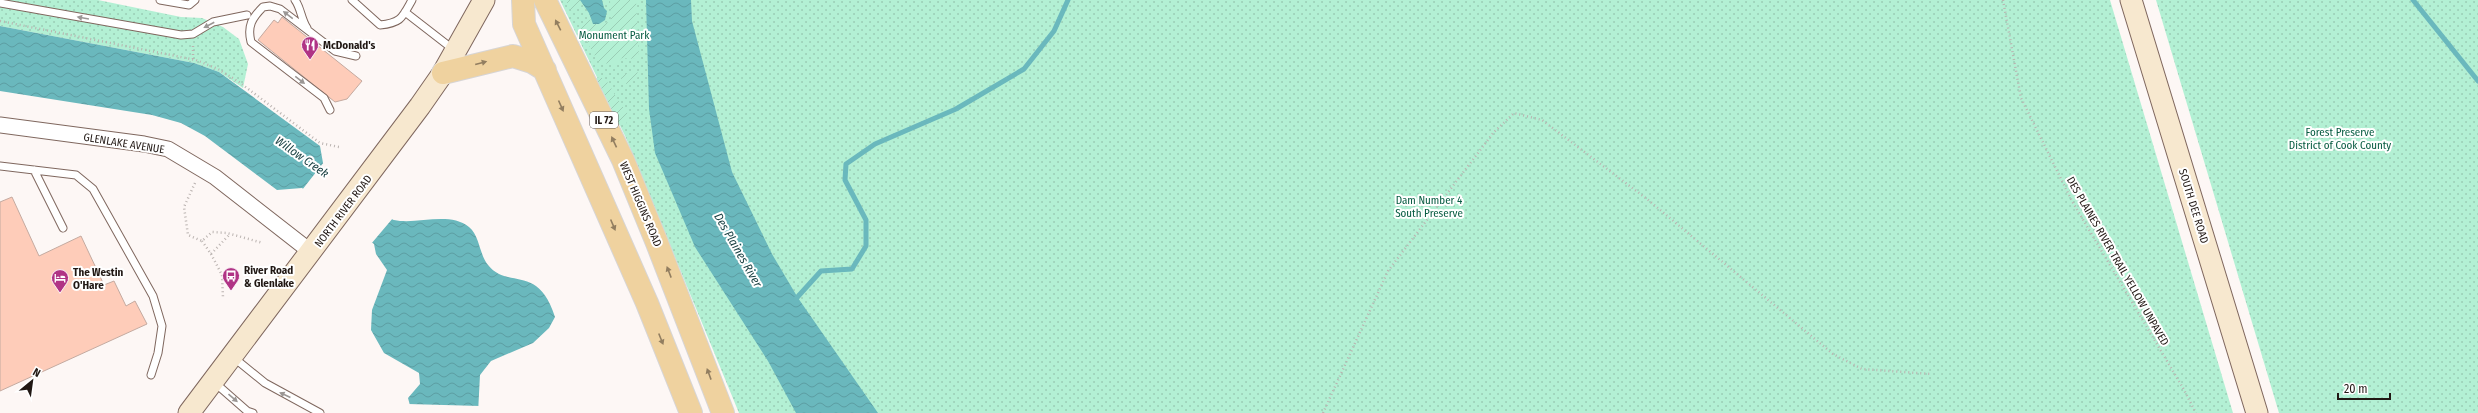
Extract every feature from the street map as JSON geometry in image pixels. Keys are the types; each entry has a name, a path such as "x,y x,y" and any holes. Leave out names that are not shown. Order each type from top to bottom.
{"main road":[{"name":"NORTH RIVER ROAD","path":"189,413 233,357 358,190 443,73 484,0"},
{"path":"523,0 524,24 647,303 691,413"},
{"name":"WEST HIGGINS ROAD","path":"545,0 623,160 657,242 720,412"},
{"name":"SOUTH DEE ROAD","path":"2131,0 2257,413"},
{"path":"443,73 513,56 532,62 545,70"}],"street":[{"name":"GLENLAKE AVENUE","path":"0,125 144,144 168,149 215,177 311,252"}],"lane":[{"path":"160,0 189,5 195,0"},
{"path":"268,0 253,17 248,27 251,42 324,98 330,110"},
{"path":"295,0 299,5 302,21 308,30"},
{"path":"352,0 380,25 395,24 405,12 412,0"},
{"path":"0,3 181,35 193,34 213,22 246,15"},
{"path":"263,7 270,6 280,9 335,51 356,56"},
{"path":"405,12 456,51"},
{"path":"0,166 76,175 93,189 152,296 162,326 158,353 151,375"},
{"path":"34,170 63,228"},
{"path":"233,357 271,387 320,413"},
{"path":"214,382 247,411 253,413"}],"path":[{"name":"DES PLAINES RIVER TRAIL YELLOW UNPAVED","path":"2003,0 2021,98 2072,201 2179,381 2196,413"},
{"path":"0,22 196,60 218,69 239,82 320,143 340,147"},
{"path":"1323,413 1388,271 1494,132 1514,113 1542,120 1548,124 1647,199 1834,354 1862,369 1931,374"},
{"path":"197,179 184,207 188,235 202,241 211,254 222,274 223,298"},
{"path":"202,241 212,232 230,234 263,243"},
{"path":"211,254 230,234"}],"green space":[{"path":"0,0 98,0 181,17 202,18 223,27 239,39 248,64 243,88 219,72 194,63 0,26"},
{"name":"Dam Number 4 South Preserve","path":"560,0 2110,0 2233,413 739,413 626,138"},
{"path":"566,0 580,0 582,5 575,10 570,10"},
{"name":"Monument Park","path":"610,0 636,0 639,57 636,59 622,58 614,64 599,63 579,28 584,22 590,19 593,24 611,22"},
{"name":"Forest Preserve District of Cook County","path":"2156,0 2478,0 2478,413 2279,413"},
{"path":"635,70 639,74 636,80 626,84 622,83 621,76"},
{"path":"600,77 609,84 628,114 629,116 626,124 619,125 596,78"}],"water":[{"path":"580,0 602,0 604,8 607,11 605,20 599,24 593,24 589,13"},
{"name":"Des Plaines River","path":"646,0 691,0 692,21 732,172 772,254 798,298 878,413 796,413 768,361 695,247 655,153 649,109"},
{"name":"Willow Creek","path":"0,26 194,63 219,72 320,146 323,163 389,217 394,220 403,221 433,219 452,220 461,222 469,227 475,235 488,265 496,272 505,276 532,283 548,300 555,317 549,328 533,343 491,361 480,375 478,413 412,413 408,398 420,384 419,373 384,353 371,330 372,310 387,270 376,254 374,244 302,188 277,190 205,136 181,123 152,115 0,91"}],"pier":[{"path":"324,162 393,218 371,244 302,190"},
{"path":"408,404 480,406 480,413 410,413"}],"building":[{"name":"McDonald's","path":"282,17 362,81 347,99 335,102 258,40 274,20 278,23"},
{"name":"The Westin O'Hare","path":"12,197 39,256 81,236 104,285 114,281 126,306 135,301 147,324 0,391 0,202"}],"waterway":[{"path":"793,302 821,271 852,269 866,246 866,220 845,180 846,164 875,144 956,109 1024,69 1054,31 1068,0"},
{"path":"2413,0 2478,81"}],"place":[{"name":"McDonald's","path":"310,60"},
{"name":"River Road & Glenlake","path":"231,291"},
{"name":"The Westin O'Hare","path":"60,293"}]}
